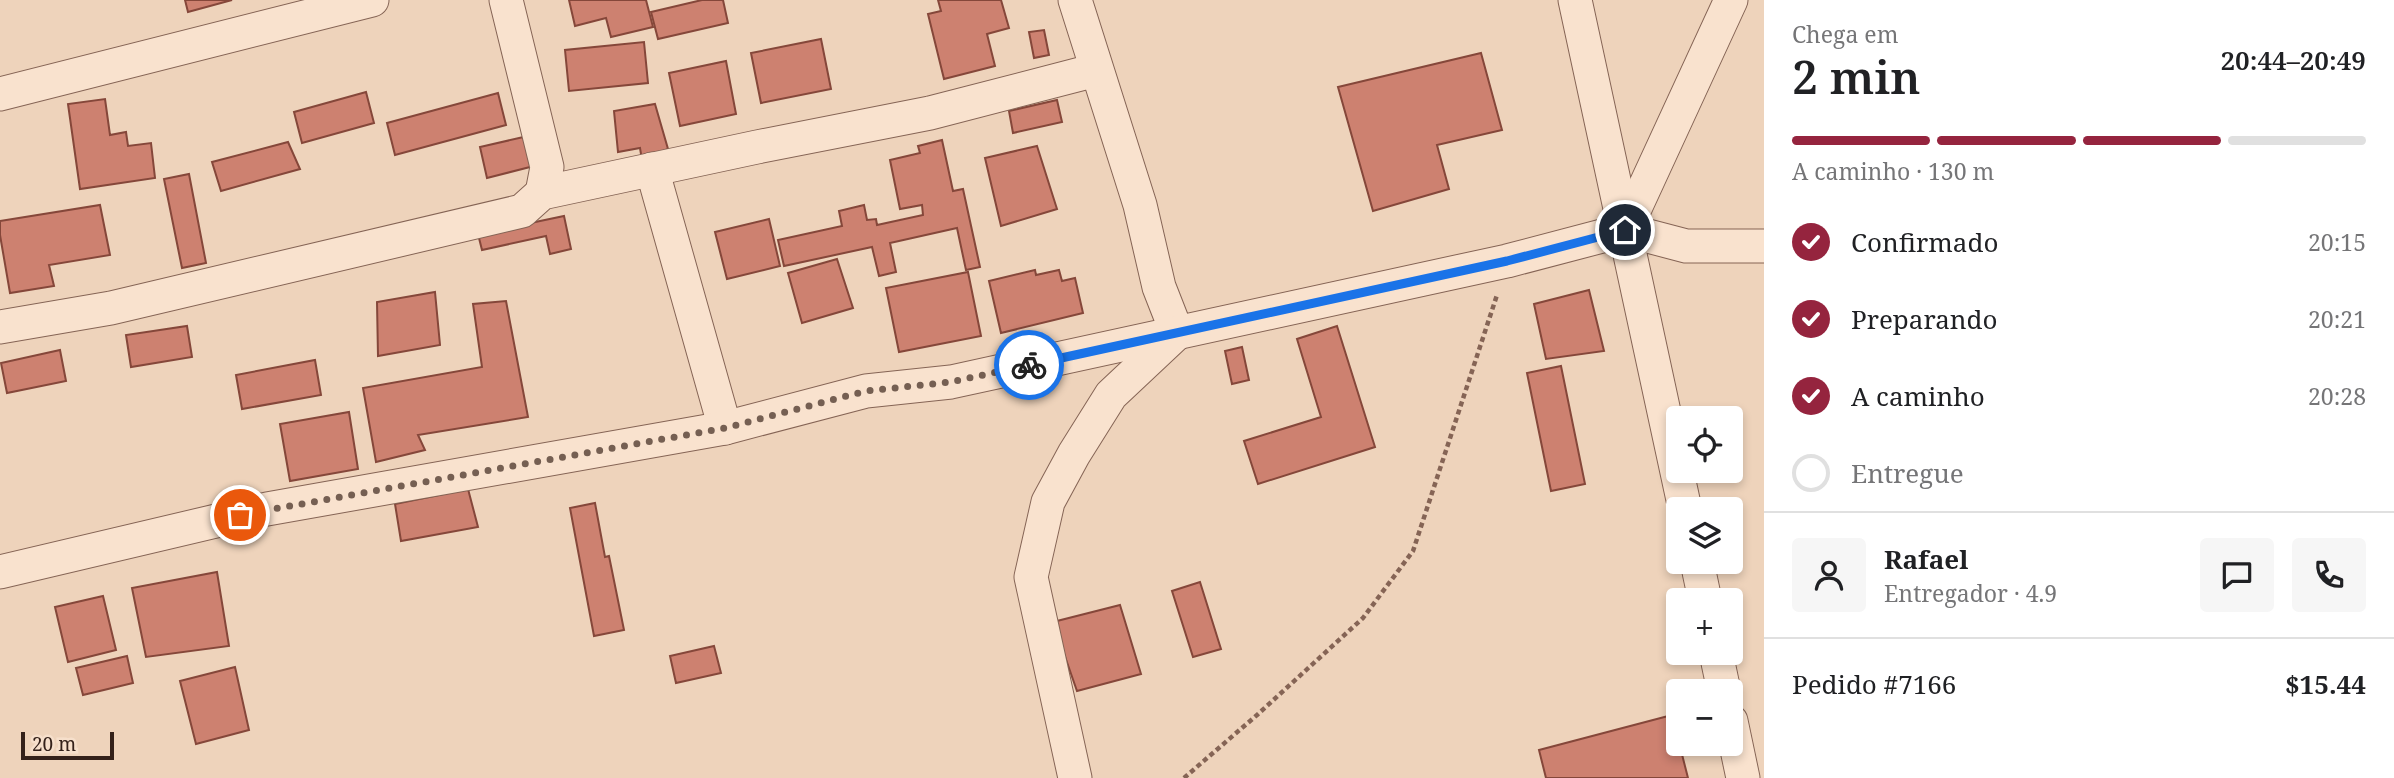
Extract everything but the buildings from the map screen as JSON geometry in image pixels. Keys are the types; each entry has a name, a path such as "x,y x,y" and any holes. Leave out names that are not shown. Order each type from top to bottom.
{"street":[{"path":"0,94 373,0"},
{"path":"506,0 547,167 542,192"},
{"path":"1075,0 1140,205 1159,287 1177,333"},
{"path":"1575,0 1682,497"},
{"path":"1625,230 1731,0"},
{"path":"0,327 111,308 522,211 542,192 930,113 1096,70"},
{"path":"652,169 725,428"},
{"path":"0,572 267,509 725,428 866,391 951,382 1507,261 1625,230 1686,246 1764,246"},
{"path":"1075,778 1031,577 1036,552 1048,502 1074,454 1111,396 1177,333"},
{"path":"1738,756 1743,778"}],"path":[{"path":"1184,778 1363,618 1413,551 1507,261"}],"way so far":[{"path":"240,515 725,428 866,391 951,382 1029,365"}],"route":[{"path":"1029,365 1507,261 1625,230"}]}
